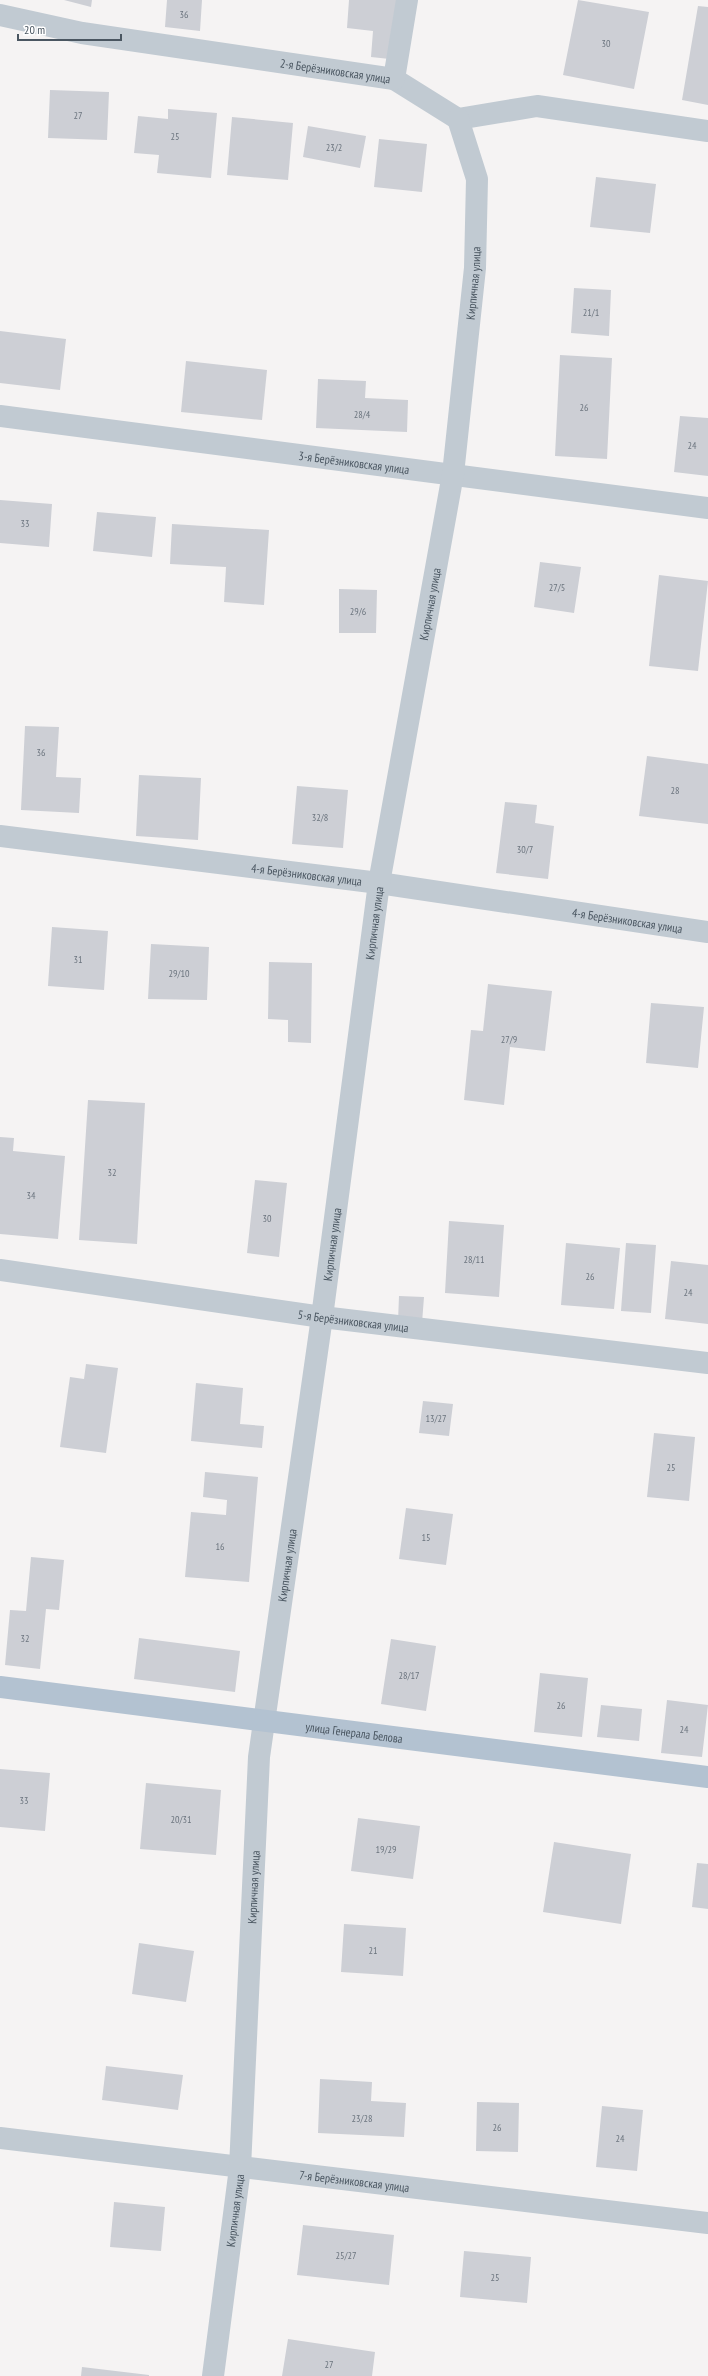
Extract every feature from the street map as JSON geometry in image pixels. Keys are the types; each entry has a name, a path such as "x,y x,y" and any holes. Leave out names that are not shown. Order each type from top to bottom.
{"main road":[{"name":"улица Генерала Белова","path":"0,1687 708,1777"}],"street":[{"path":"394,79 407,0"},
{"name":"2-я Берёзниковская улица","path":"0,15 82,33 394,79 458,119"},
{"path":"458,119 537,106 708,131"},
{"name":"Кирпичная улица","path":"213,2376 240,2168 259,1757 322,1317 379,883 453,474 475,268 477,179 458,119"},
{"name":"3-я Берёзниковская улица","path":"0,416 708,508"},
{"name":"4-я Берёзниковская улица","path":"0,836 379,883 708,932"},
{"name":"5-я Берёзниковская улица","path":"0,1270 322,1317 708,1363"},
{"name":"7-я Берёзниковская улица","path":"0,2138 708,2223"}],"building":[{"path":"64,0 92,0 91,7"},
{"path":"167,0 202,0 200,31 165,27"},
{"path":"349,0 404,0 399,60 371,57 373,31 347,28"},
{"path":"578,0 649,12 634,89 563,75"},
{"path":"698,6 708,7 708,105 682,100"},
{"path":"50,90 109,92 107,140 48,138"},
{"path":"168,109 217,113 211,178 157,173 159,155 134,153 138,116 168,119"},
{"path":"232,117 293,123 288,180 227,175"},
{"path":"308,126 366,136 360,168 303,157"},
{"path":"379,139 427,144 422,192 374,187"},
{"path":"596,177 656,184 650,233 590,227"},
{"path":"574,288 611,290 609,336 571,333"},
{"path":"0,331 66,339 60,390 0,383"},
{"path":"560,355 612,358 607,459 555,456"},
{"path":"186,361 267,370 262,420 181,412"},
{"path":"318,379 366,381 365,398 408,400 407,432 316,428"},
{"path":"680,416 708,418 708,476 674,472"},
{"path":"0,500 52,504 49,547 0,543"},
{"path":"97,512 156,517 152,557 93,551"},
{"path":"172,524 269,530 264,605 224,602 226,567 170,564"},
{"path":"540,562 581,567 574,613 534,607"},
{"path":"659,575 708,581 698,671 649,666"},
{"path":"339,589 377,590 376,633 339,633"},
{"path":"25,726 59,727 56,777 81,778 79,813 21,810"},
{"path":"647,756 708,764 708,824 639,816"},
{"path":"139,775 201,778 198,840 136,836"},
{"path":"297,786 348,790 343,848 292,844"},
{"path":"505,802 537,805 535,823 554,826 548,879 496,873"},
{"path":"52,927 108,931 104,990 48,986"},
{"path":"151,944 209,947 207,1000 148,999"},
{"path":"269,962 312,963 311,1043 288,1042 288,1020 268,1019"},
{"path":"488,984 552,991 545,1051 510,1047 504,1105 464,1100 471,1030 483,1031"},
{"path":"651,1003 704,1007 698,1068 646,1063"},
{"path":"88,1100 145,1103 137,1244 79,1240"},
{"path":"0,1137 14,1138 13,1151 65,1156 58,1239 0,1234"},
{"path":"255,1180 287,1183 279,1257 247,1253"},
{"path":"449,1221 504,1225 499,1297 445,1293"},
{"path":"566,1243 620,1248 614,1309 561,1305"},
{"path":"626,1243 656,1245 651,1313 621,1311"},
{"path":"671,1261 708,1265 708,1324 665,1319"},
{"path":"399,1296 424,1297 422,1323 398,1321"},
{"path":"86,1364 118,1368 106,1453 60,1447 70,1377 84,1379"},
{"path":"196,1383 243,1388 240,1424 264,1426 262,1448 191,1441"},
{"path":"423,1401 453,1404 449,1436 419,1433"},
{"path":"654,1433 695,1437 689,1501 647,1497"},
{"path":"205,1472 258,1477 249,1582 185,1577 191,1512 226,1515 227,1500 203,1497"},
{"path":"406,1508 453,1514 446,1565 399,1559"},
{"path":"31,1557 64,1560 59,1610 46,1609 40,1669 5,1665 10,1610 26,1611"},
{"path":"139,1638 240,1651 235,1692 134,1679"},
{"path":"391,1639 436,1646 426,1711 381,1704"},
{"path":"540,1673 588,1678 582,1737 534,1732"},
{"path":"667,1700 708,1705 702,1757 661,1753"},
{"path":"601,1705 642,1709 639,1741 597,1737"},
{"path":"0,1769 50,1773 45,1831 0,1827"},
{"path":"146,1783 221,1790 216,1855 140,1849"},
{"path":"358,1818 420,1826 413,1879 351,1871"},
{"path":"554,1842 631,1854 621,1924 543,1912"},
{"path":"697,1863 708,1864 708,1909 692,1907"},
{"path":"344,1924 406,1928 403,1976 341,1972"},
{"path":"139,1943 194,1951 186,2002 132,1994"},
{"path":"106,2066 183,2075 178,2110 102,2100"},
{"path":"320,2079 372,2082 371,2101 406,2103 404,2137 318,2133"},
{"path":"477,2102 519,2103 518,2152 476,2151"},
{"path":"602,2106 643,2110 637,2171 596,2167"},
{"path":"114,2202 165,2207 161,2251 110,2247"},
{"path":"303,2225 394,2235 389,2285 297,2275"},
{"path":"464,2251 531,2257 527,2303 460,2297"},
{"path":"288,2339 375,2352 372,2376 282,2376"},
{"path":"82,2367 149,2375 149,2376 81,2376"}]}
